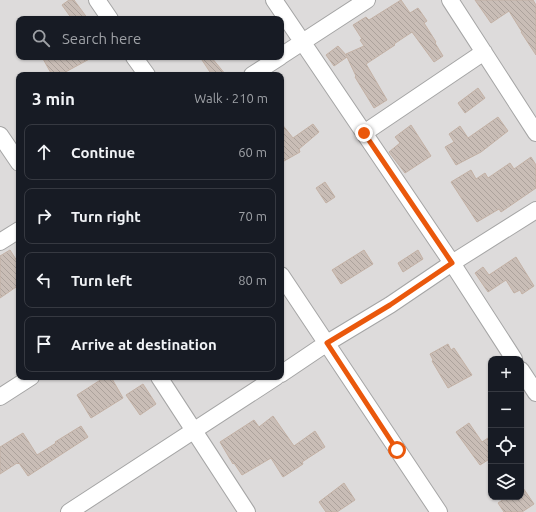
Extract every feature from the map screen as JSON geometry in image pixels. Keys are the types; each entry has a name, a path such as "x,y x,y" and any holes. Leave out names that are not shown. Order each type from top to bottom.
{"street":[{"path":"98,0 108,16"},
{"path":"274,0 452,263 512,356"},
{"path":"284,55 367,0"},
{"path":"450,0 536,133"},
{"path":"364,133 484,52"},
{"path":"136,60 145,72"},
{"path":"257,72 276,60"},
{"path":"0,135 16,159"},
{"path":"284,372 536,210"},
{"path":"0,242 16,232"},
{"path":"284,279 439,512"},
{"path":"524,375 536,393"},
{"path":"1,395 26,380"},
{"path":"161,380 248,512"},
{"path":"69,512 271,380"}],"shaded area":[{"path":"0,0 536,0 536,512 0,512"}],"building":[{"path":"69,0 74,0 86,16 70,16 62,5"},
{"path":"401,0 410,13 418,8 427,21 424,23 443,56 434,62 412,32 366,64 387,100 374,108 355,77 356,76 347,57 334,66 326,55 338,46 347,56 346,54 364,46 360,40 362,39 353,25 366,17 369,20"},
{"path":"475,0 533,0 536,5 536,55 509,11 491,23"},
{"path":"44,60 88,60 66,72 50,72"},
{"path":"202,60 214,60 224,72 210,72"},
{"path":"478,88 485,98 465,113 458,103"},
{"path":"498,117 508,131 481,152 456,165 445,147 454,142 449,134 460,126 468,138"},
{"path":"313,124 319,132 299,149 300,152 284,161 284,127 293,138"},
{"path":"411,125 431,156 405,173 389,152 400,143 395,137"},
{"path":"531,157 536,165 536,188 501,212 499,209 477,222 451,182 471,170 476,179 485,173 488,178 510,163 514,169"},
{"path":"325,182 335,197 326,203 316,188"},
{"path":"10,250 16,259 16,287 0,298 0,256"},
{"path":"364,250 373,264 341,284 332,270"},
{"path":"418,250 423,259 403,272 398,263"},
{"path":"516,257 534,286 522,294 520,290 514,293 506,280 488,292 475,273 483,267 489,275"},
{"path":"448,344 451,350 454,348 472,375 448,388 432,361 433,360 430,354"},
{"path":"100,380 113,380 123,398 91,418 77,395"},
{"path":"143,384 156,404 140,415 126,395"},
{"path":"273,416 294,446 315,431 325,447 283,477 271,458 242,475 234,463 233,464 220,442 254,420 259,427"},
{"path":"469,423 482,442 488,438 488,460 480,465 456,432"},
{"path":"81,426 88,437 28,476 19,463 0,474 0,447 23,433 37,455"},
{"path":"344,483 355,500 337,512 326,512 319,502"},
{"path":"524,489 534,504 522,512 504,512 498,503 502,500 524,500"}],"route":[{"path":"364,133 452,263 390,305 327,343 397,450"}]}
